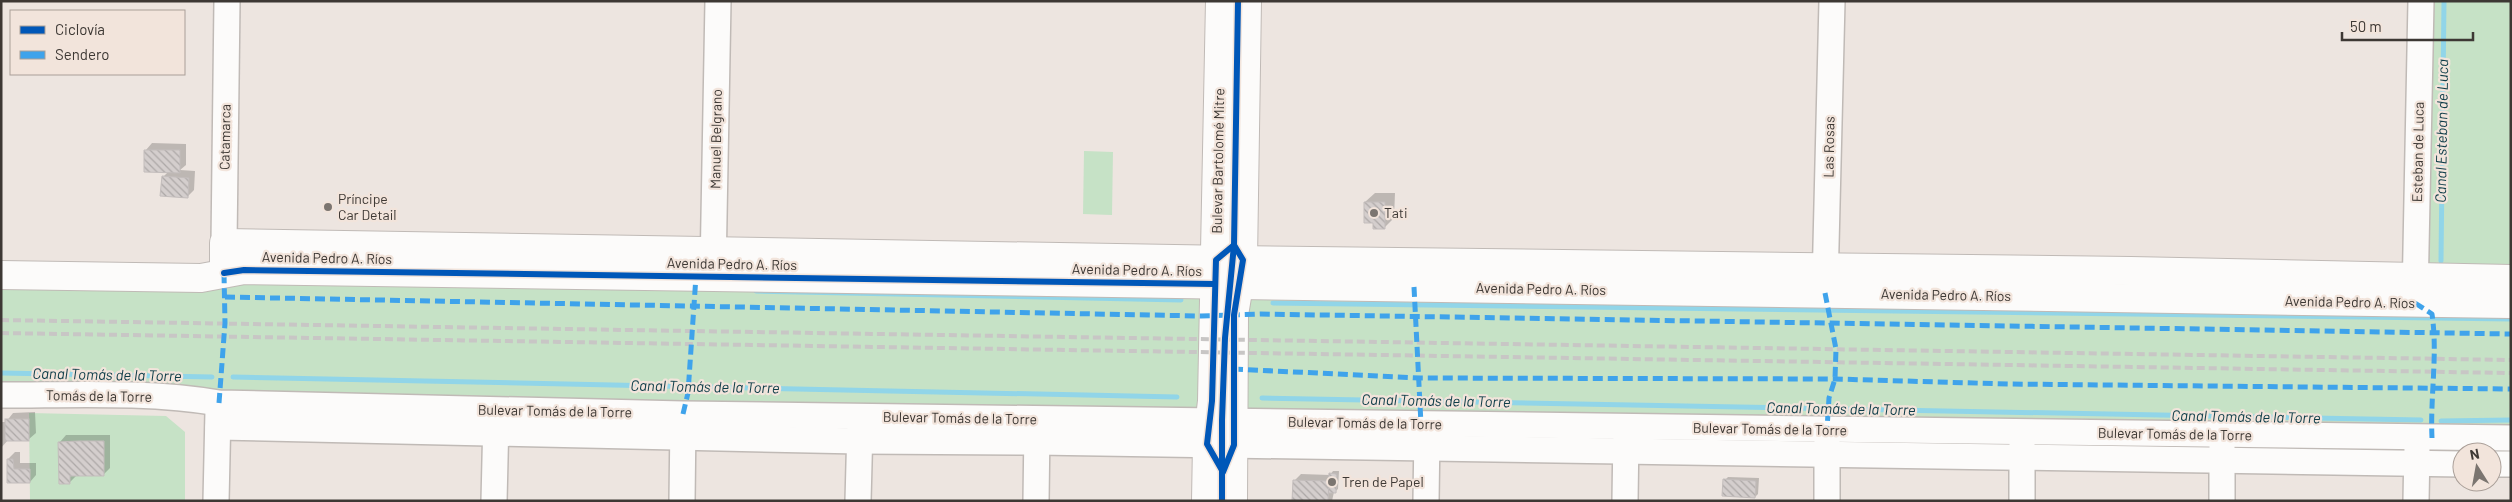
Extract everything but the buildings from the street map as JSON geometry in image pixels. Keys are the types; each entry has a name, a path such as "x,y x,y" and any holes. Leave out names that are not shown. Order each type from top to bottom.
{"main road":[{"name":"Bulevar Bartolomé Mitre","path":"1220,1 1229,272"},
{"name":"Bulevar Bartolomé Mitre","path":"1206,501 1221,432 1229,272 1247,1"},
{"name":"Avenida Pedro A. Ríos","path":"224,243 714,264 2415,290 2511,280"},
{"name":"Catamarca","path":"224,243 224,274"},
{"name":"Avenida Pedro A. Ríos","path":"1,275 201,278 244,270 714,264"},
{"name":"Avenida Pedro A. Ríos","path":"2415,290 2511,304"},
{"name":"Bulevar Bartolomé Mitre","path":"1221,432 1233,501"}],"street":[{"name":"Catamarca","path":"224,243 227,1"},
{"name":"Manuel Belgrano","path":"714,264 718,1"},
{"name":"Las Rosas","path":"1826,280 1832,1"},
{"name":"Esteban de Luca","path":"2415,290 2421,1"},
{"name":"Tomás de la Torre","path":"1,394 211,410"},
{"name":"Bulevar Tomás de la Torre","path":"211,410 496,422 683,426 860,442 1037,430"},
{"path":"211,410 216,501"},
{"name":"Bulevar Tomás de la Torre","path":"683,426 860,416 1037,430 2022,444 2222,459 2452,464"},
{"path":"858,501 860,416"},
{"path":"494,501 496,422"},
{"path":"682,501 683,426"},
{"path":"1036,501 1037,430"},
{"name":"Bulevar Tomás de la Torre","path":"2022,444 2222,435 2511,438"},
{"path":"2222,435 2222,501"},
{"path":"1426,501 1427,436"},
{"path":"1625,501 1626,438"},
{"path":"2416,501 2418,438"},
{"path":"1827,441 1827,501"},
{"path":"2022,444 2022,501"}],"green space":[{"path":"2421,1 2511,1 2511,438 1,395 1,275 201,278 224,243 2415,278"},
{"path":"1084,151 1113,152 1112,215 1083,214"},
{"path":"29,413 166,416 185,432 185,501 30,501","holes":["104,441 104,476 70,476 70,484 59,484 59,442"]}],"waterway":[{"name":"Canal Esteban de Luca","path":"2441,261 2444,1"},
{"path":"756,291 1181,300"},
{"path":"1273,303 2511,319"},
{"name":"Canal Tomás de la Torre","path":"1,373 212,377"},
{"name":"Canal Tomás de la Torre","path":"233,377 1177,397"},
{"name":"Canal Tomás de la Torre","path":"1262,398 2421,420"},
{"name":"Canal Tomás de la Torre","path":"2441,421 2511,420"}],"railway":[{"path":"1,320 2511,360"},
{"path":"1,333 2511,373"}],"marked path":[{"path":"219,403 225,323 224,273"},
{"path":"683,414 688,393 696,276"},
{"path":"1414,287 1421,424"},
{"path":"1825,293 1836,349 1835,379 1829,398 1827,429"},
{"path":"225,297 1201,316 1260,314 2511,334"},
{"path":"2415,303 2432,314 2434,329 2432,438"},
{"path":"1233,369 1420,378 1835,379 2008,384 2511,389"}],"cycle path":[{"path":"1222,501 1225,338 1234,245 1238,1"},
{"path":"1234,245 1243,260 1234,315 1234,445 1223,472 1207,444 1212,401 1216,260 1234,245"},
{"path":"224,273 244,270 1215,284"}],"place":[{"name":"Príncipe Car Detail","path":"328,207"},
{"name":"Tati","path":"1374,213"},
{"name":"Tren de Papel","path":"1332,482"}]}
